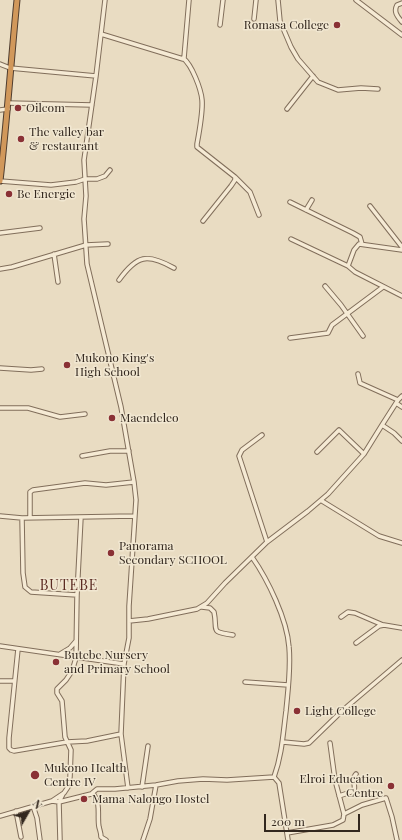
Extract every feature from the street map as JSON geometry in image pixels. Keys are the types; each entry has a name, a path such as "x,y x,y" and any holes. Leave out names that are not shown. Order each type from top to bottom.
{"highway":[{"path":"0,181 8,110 10,68 17,0"}],"street":[{"path":"105,0 84,160 86,179 84,219 87,264 121,407 136,500 129,638 124,664 121,734 128,788"},
{"path":"183,58 189,0"},
{"path":"220,25 223,0"},
{"path":"254,19 256,0"},
{"path":"278,0 280,21 291,47 298,59 318,82 338,90 361,88 378,89"},
{"path":"356,0 402,35"},
{"path":"400,2 395,11 402,22"},
{"path":"101,34 183,58 188,62 202,100 197,144 198,147 218,165 235,177 250,192 259,215"},
{"path":"0,64 10,68 96,76"},
{"path":"287,109 313,76"},
{"path":"8,103 92,105"},
{"path":"0,110 8,110"},
{"path":"0,181 51,185 76,182 86,179 97,179 105,176 110,170"},
{"path":"203,221 231,186 235,180 235,177"},
{"path":"306,210 312,200"},
{"path":"290,202 353,233 360,238 362,244"},
{"path":"370,206 402,249"},
{"path":"0,233 40,228"},
{"path":"291,239 348,266 355,272 402,296"},
{"path":"0,269 86,245 108,244"},
{"path":"348,266 354,250 359,244 402,249"},
{"path":"54,254 58,282"},
{"path":"119,280 131,264 140,260 158,260 174,268"},
{"path":"325,286 348,314 363,336"},
{"path":"290,338 328,332 332,325 383,287"},
{"path":"0,368 31,370 42,369"},
{"path":"358,374 360,383 397,401 402,407"},
{"path":"129,621 168,616 202,607 212,598 224,582 267,542 322,501 364,454 397,401 402,396"},
{"path":"0,408 28,408 60,417 85,414"},
{"path":"382,424 402,441"},
{"path":"317,452 340,430 364,454"},
{"path":"262,435 242,450 239,456 267,542"},
{"path":"82,456 110,451 129,451"},
{"path":"30,517 30,492 33,490 85,483 106,485 134,482"},
{"path":"322,501 379,536 402,543"},
{"path":"0,516 22,518 134,516"},
{"path":"60,840 59,802 68,787 71,750 67,742 64,729 62,704 57,690 72,671 76,658 77,595 81,517"},
{"path":"22,518 23,573 25,588 31,592 77,595"},
{"path":"252,557 270,588 287,630 290,647 283,742 280,760 274,777"},
{"path":"202,607 210,608 214,612 215,629 219,633 233,635"},
{"path":"340,617 348,612 355,613 383,625 402,628"},
{"path":"356,643 379,626 383,625"},
{"path":"60,654 70,648 76,641"},
{"path":"0,646 124,664"},
{"path":"18,649 10,723 10,749 14,751 67,742 87,741 121,734"},
{"path":"283,742 304,744 310,743 343,710 402,660"},
{"path":"0,681 14,681"},
{"path":"245,682 288,685"},
{"path":"287,833 338,823 343,820 344,814 339,796 330,743"},
{"path":"142,787 148,746"},
{"path":"339,796 354,791 354,780 356,774"},
{"path":"52,801 59,802 91,794 97,789 105,790 142,787 178,781 203,779 240,780 274,777"},
{"path":"274,777 279,783 288,840"},
{"path":"143,840 150,819 156,785"},
{"path":"0,816 52,801 64,793"},
{"path":"91,794 97,798 101,837 106,840"},
{"path":"344,814 362,805 386,798 392,817 396,840"},
{"path":"33,806 37,818 40,840"},
{"path":"16,811 21,837"}],"place":[{"name":"Romasa College","path":"337,25"},
{"name":"Oilcom","path":"18,108"},
{"name":"The valley bar & restaurant","path":"21,139"},
{"name":"Be Energie","path":"9,194"},
{"name":"Mukono King's High School","path":"67,365"},
{"name":"Maendeleo","path":"112,418"},
{"name":"Panorama Secondary SCHOOL","path":"111,553"},
{"name":"Butebe Nursery and Primary School","path":"56,662"},
{"name":"Light College","path":"297,711"},
{"name":"Mukono Health Centre IV","path":"35,775"},
{"name":"Elroi Education Centre","path":"391,786"},
{"name":"Mama Nalongo Hostel","path":"84,799"}],"district":[{"name":"BUTEBE","path":"69,586"}]}
